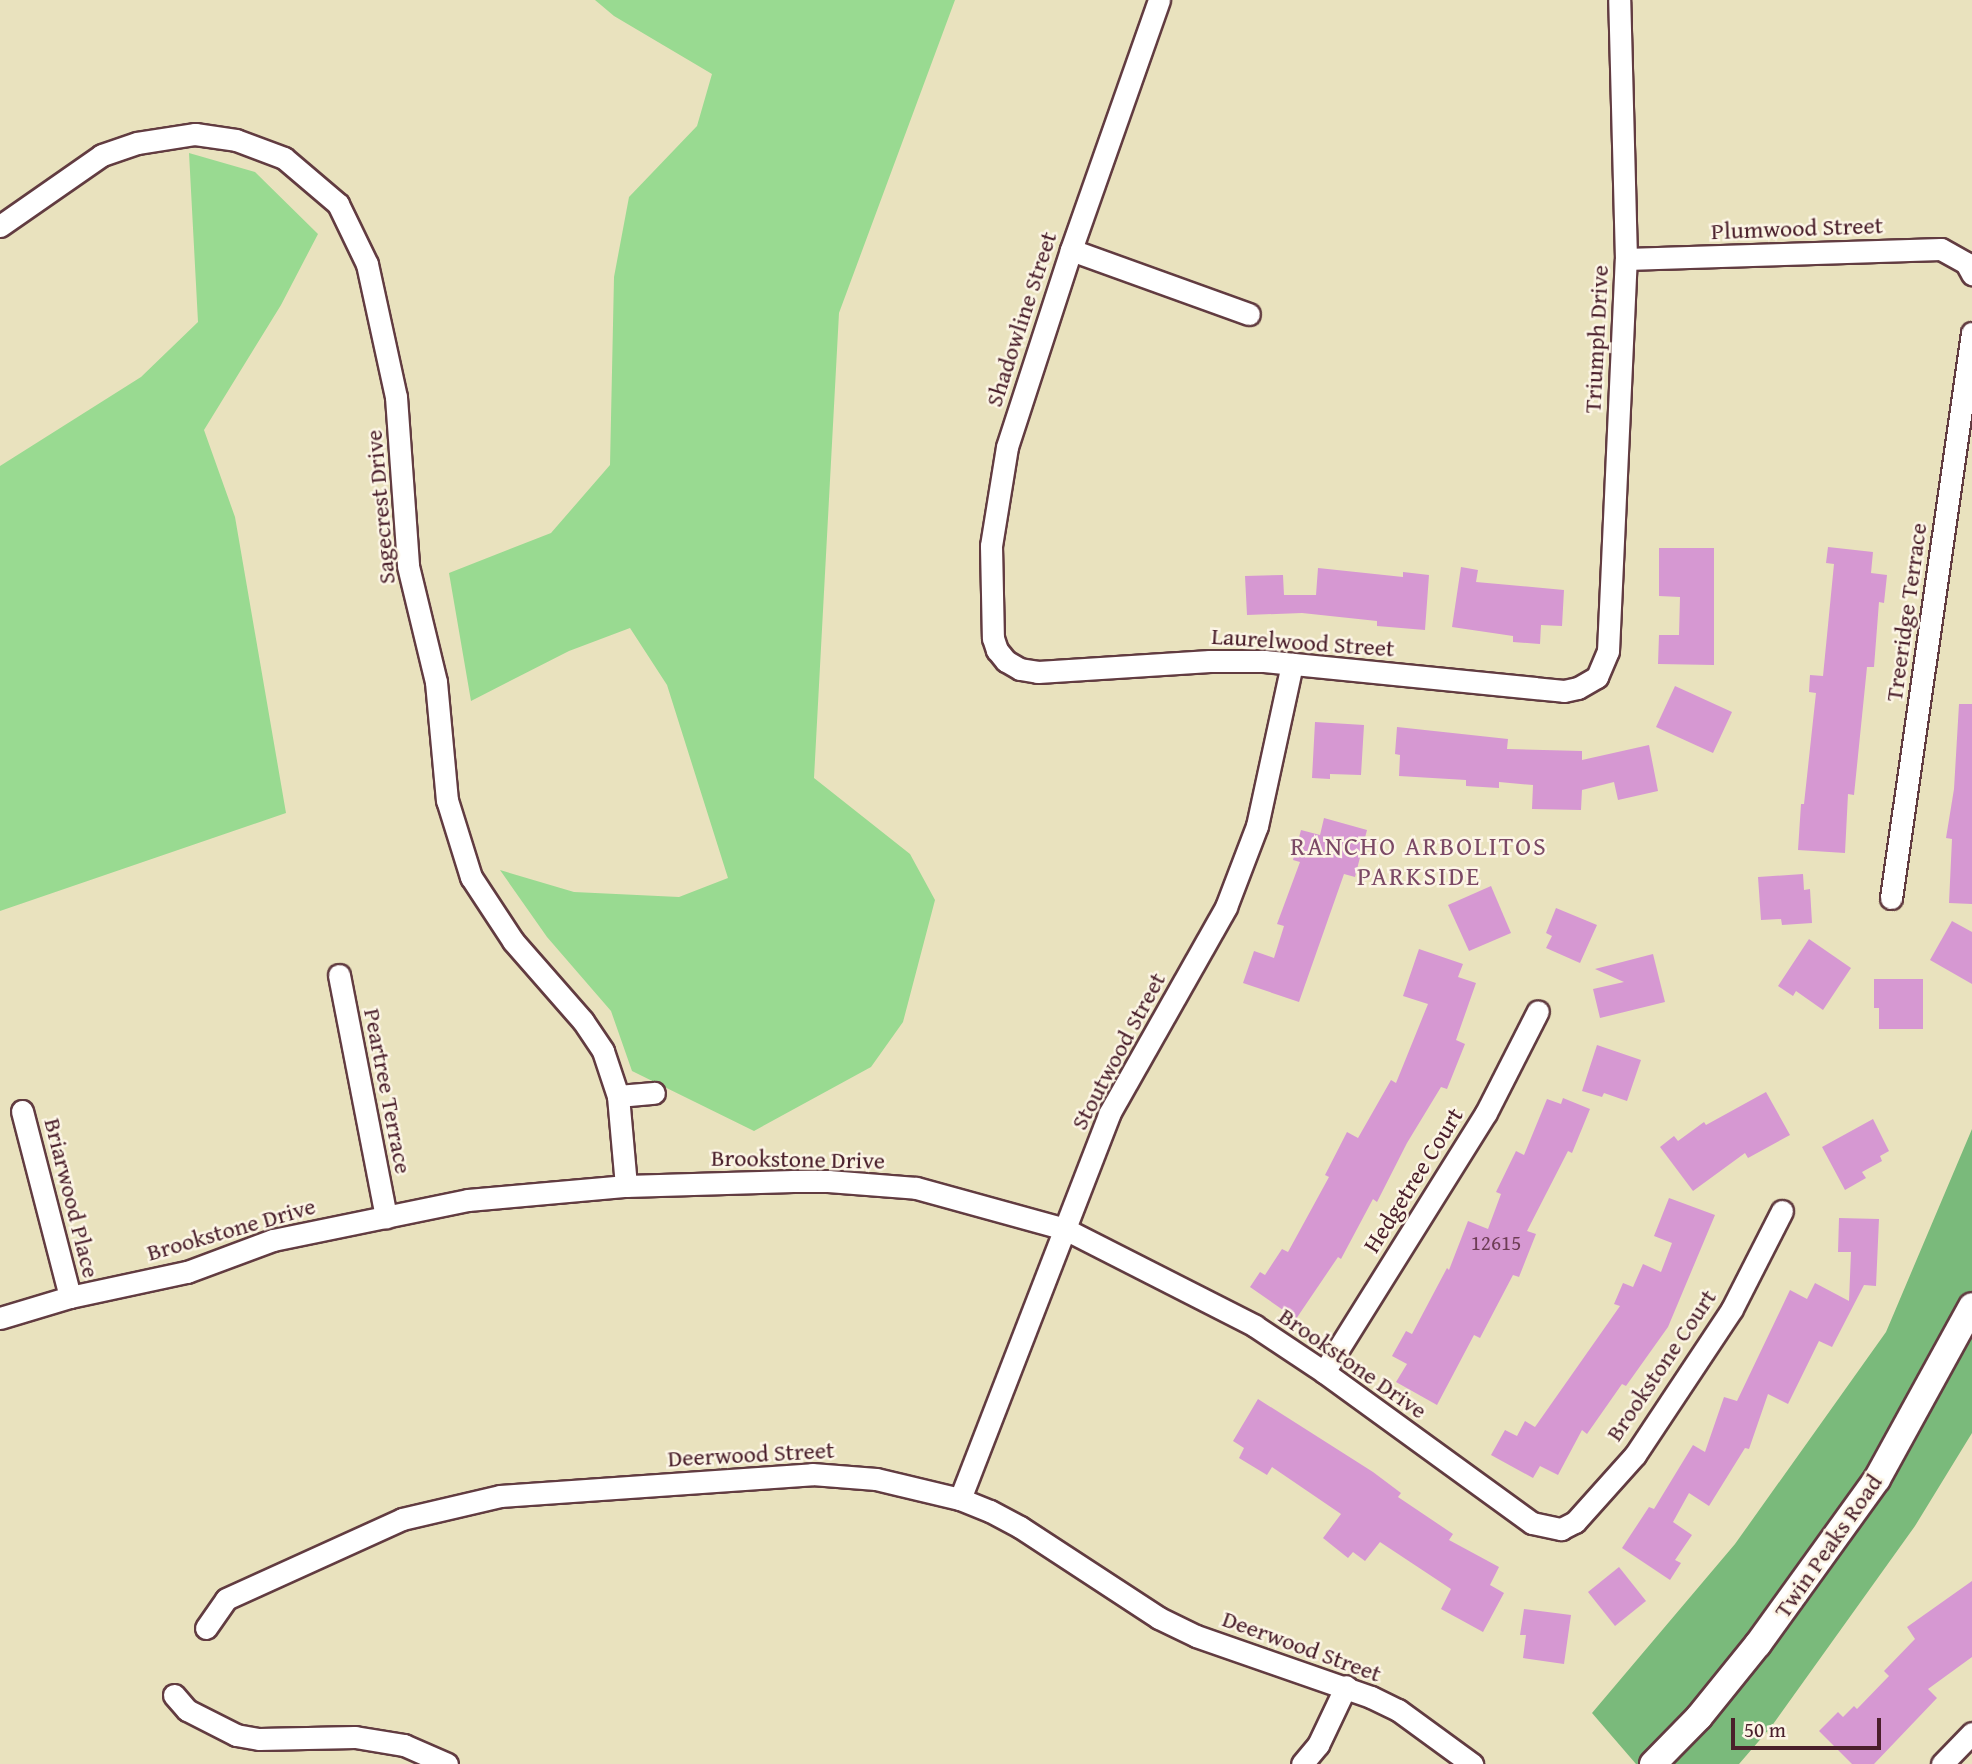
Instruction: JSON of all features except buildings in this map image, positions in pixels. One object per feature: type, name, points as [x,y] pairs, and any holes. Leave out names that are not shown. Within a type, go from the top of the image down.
[{"type":"main road","name":"Twin Peaks Road","points":[[1653,1764],[1699,1717],[1758,1644],[1877,1479],[1972,1306]]},
{"type":"street","name":"Shadowline Street","points":[[1006,661],[993,638],[990,592],[991,545],[1007,447],[1071,250],[1159,0]]},
{"type":"street","name":"Triumph Drive","points":[[1597,677],[1608,651],[1626,259],[1619,0]]},
{"type":"street","name":"Sagecrest Drive","points":[[0,226],[103,155],[137,143],[195,134],[236,139],[284,158],[338,204],[367,264],[396,397],[408,566],[436,682],[447,800],[471,877],[513,941],[583,1021],[603,1051],[618,1096],[625,1186]]},
{"type":"street","name":"Plumwood Street","points":[[1626,259],[1941,249],[1969,268]]},
{"type":"street","points":[[1071,250],[1249,314]]},
{"type":"street","name":"Treeridge Terrace","points":[[1891,898],[1972,333]]},
{"type":"street","name":"Laurelwood Street","points":[[1006,661],[1020,669],[1038,672],[1210,661],[1292,664],[1564,691],[1578,688],[1597,677]]},
{"type":"street","name":"Stoutwood Street","points":[[960,1499],[1109,1114],[1226,907],[1257,826],[1292,664]]},
{"type":"street","name":"Peartree Terrace","points":[[338,975],[386,1217]]},
{"type":"street","name":"Hedgetree Court","points":[[1324,1372],[1486,1113],[1538,1011]]},
{"type":"street","points":[[618,1096],[654,1093]]},
{"type":"street","name":"Briarwood Place","points":[[22,1111],[70,1297]]},
{"type":"street","name":"Brookstone Drive","points":[[0,1318],[70,1297],[187,1272],[273,1240],[468,1200],[625,1186],[828,1181],[915,1188],[1065,1229],[1255,1326],[1324,1372],[1532,1523],[1561,1529]]},
{"type":"street","name":"Brookstone Court","points":[[1561,1529],[1574,1522],[1634,1455],[1732,1309],[1782,1211]]},
{"type":"street","name":"Deerwood Street","points":[[206,1628],[226,1599],[402,1519],[500,1496],[812,1474],[876,1479],[960,1499],[1020,1527],[1159,1618],[1196,1636],[1346,1686],[1398,1710],[1472,1764]]},
{"type":"street","points":[[1302,1764],[1318,1745],[1346,1686]]},
{"type":"street","points":[[174,1696],[187,1710],[236,1735],[259,1739],[355,1737],[404,1745],[447,1764]]},
{"type":"street","points":[[1942,1764],[1972,1733]]},
{"type":"green space","points":[[595,0],[955,0],[839,313],[814,778],[910,854],[935,900],[903,1022],[871,1067],[754,1131],[632,1071],[611,1011],[547,937],[500,870],[574,892],[679,897],[728,878],[667,685],[630,628],[569,651],[471,701],[449,573],[551,533],[610,465],[614,277],[629,197],[697,126],[712,74],[614,16]]},
{"type":"green space","points":[[189,153],[255,172],[318,234],[281,305],[204,430],[235,517],[286,813],[0,911],[0,466],[141,377],[198,322]]},
{"type":"green space","points":[[1972,1129],[1972,1433],[1915,1526],[1771,1727],[1739,1764],[1636,1764],[1592,1713],[1735,1544],[1886,1332]]},
{"type":"district","name":"RANCHO ARBOLITOS PARKSIDE","points":[[1419,861]]}]
